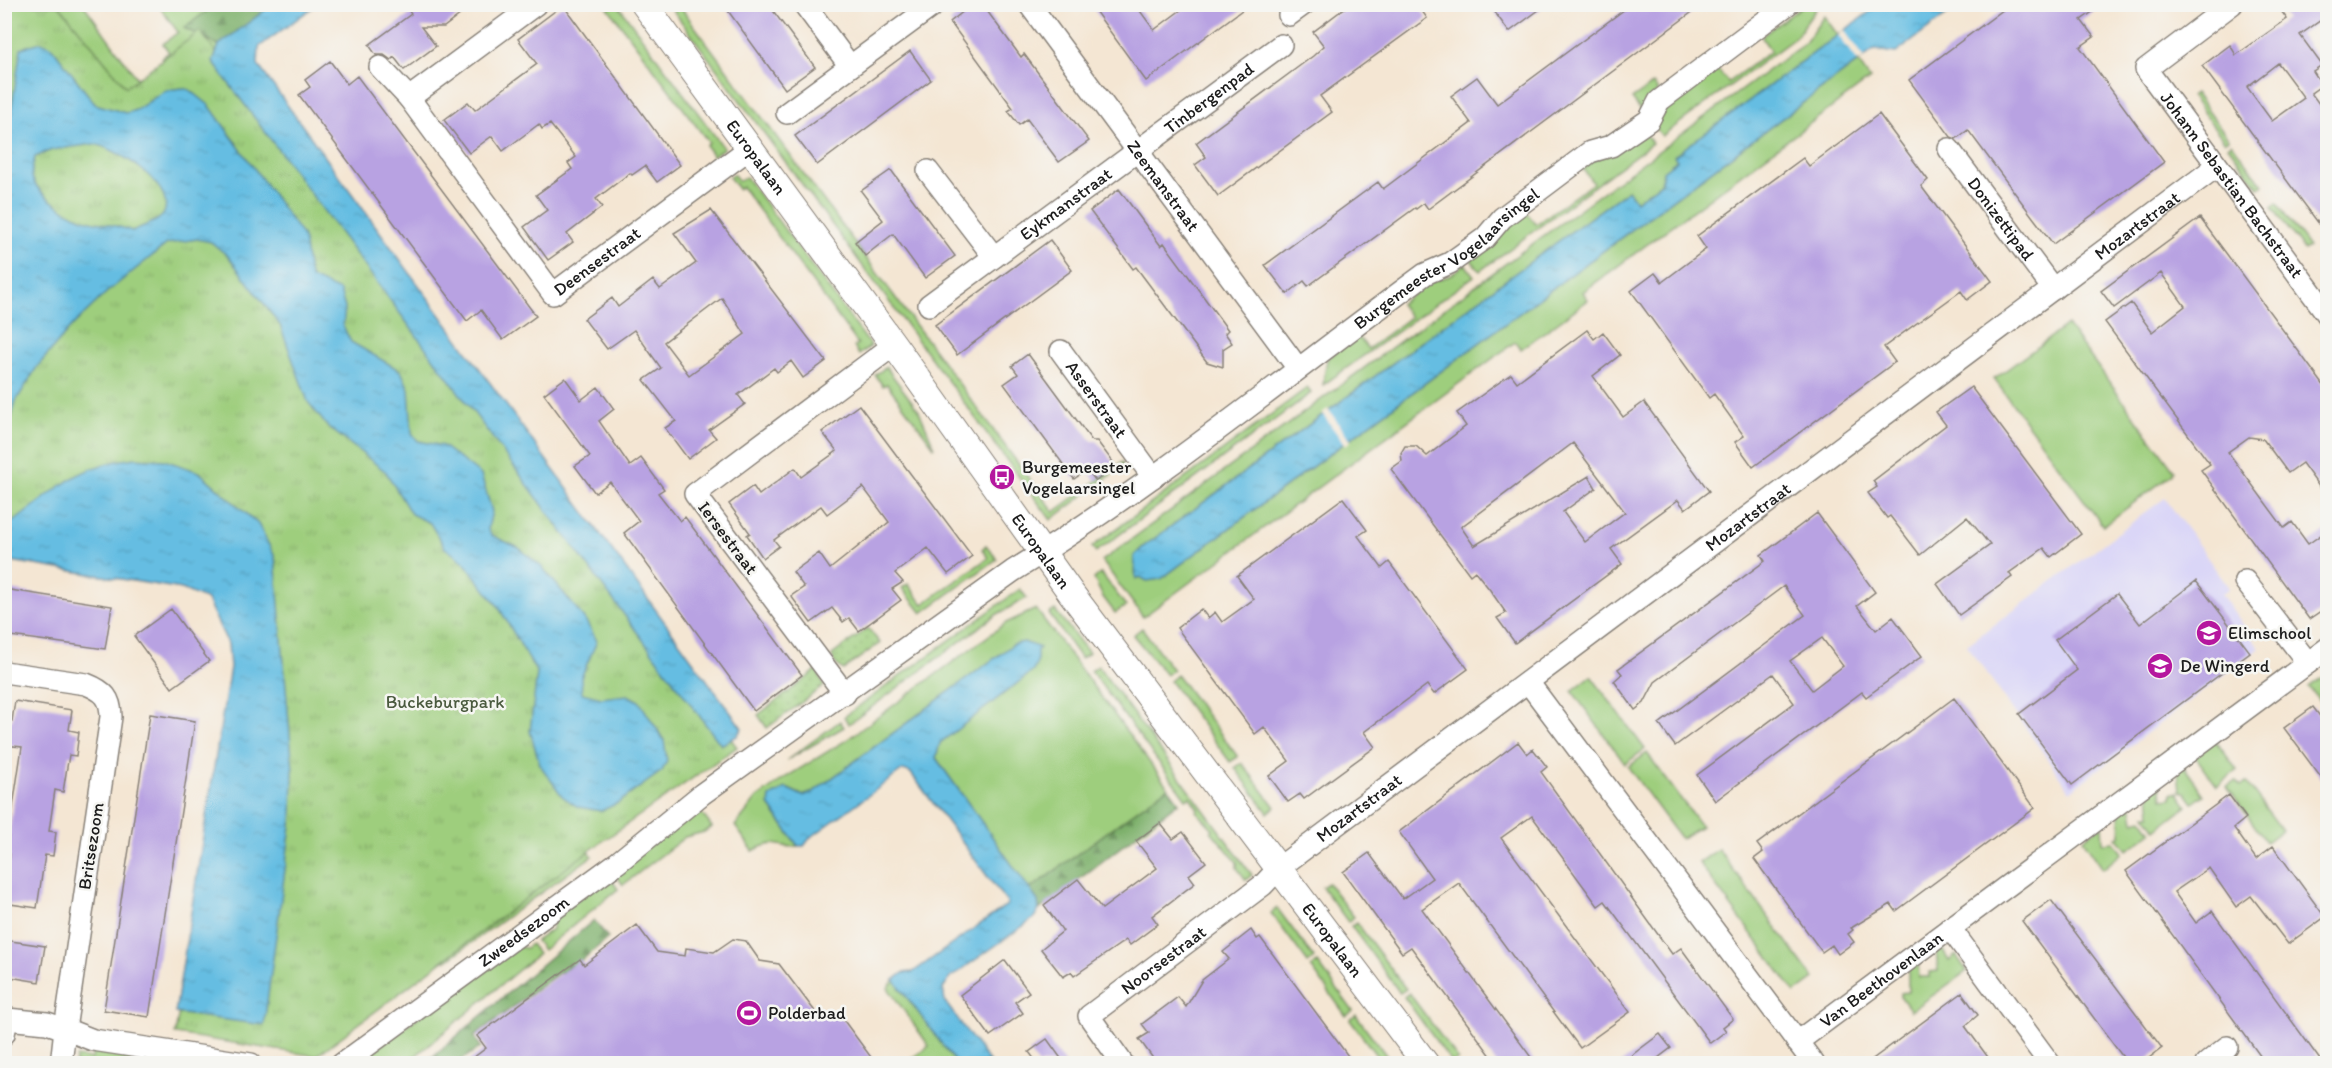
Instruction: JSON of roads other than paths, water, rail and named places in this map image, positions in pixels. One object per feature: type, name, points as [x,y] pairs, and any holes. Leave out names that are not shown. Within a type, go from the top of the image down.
[{"type":"street","points":[[409,98],[536,4]]},
{"type":"street","name":"Europalaan","points":[[644,4],[894,345],[1042,554],[1280,867],[1426,1064]]},
{"type":"street","points":[[804,4],[850,66]]},
{"type":"street","points":[[787,113],[935,4]]},
{"type":"street","name":"Zeemanstraat","points":[[1029,4],[1297,368]]},
{"type":"street","name":"Burgemeester Vogelaarsingel","points":[[1042,554],[1154,477],[1425,274],[1450,264],[1485,238],[1502,218],[1590,152],[1611,146],[1649,120],[1659,101],[1788,4]]},
{"type":"street","name":"Johann Sebastian Bachstraat","points":[[2232,4],[2146,69],[2328,315]]},
{"type":"street","name":"Tinbergenpad","points":[[1137,151],[1281,45]]},
{"type":"street","name":"Deensestraat","points":[[380,67],[409,98],[553,294],[750,148]]},
{"type":"street","name":"Donizettipad","points":[[1949,149],[2054,289]]},
{"type":"street","name":"Eykmanstraat","points":[[929,305],[1137,151]]},
{"type":"street","name":"Mozartstraat","points":[[1280,867],[2217,166]]},
{"type":"street","points":[[928,171],[994,257]]},
{"type":"street","name":"Iersestraat","points":[[845,694],[695,494],[894,345]]},
{"type":"street","name":"Asserstraat","points":[[1061,351],[1154,477]]},
{"type":"street","points":[[845,694],[1013,571],[1042,554]]},
{"type":"street","points":[[2245,581],[2308,663]]},
{"type":"street","name":"Van Beethovenlaan","points":[[1797,1042],[2328,648]]},
{"type":"street","name":"Britsezoom","points":[[4,672],[86,684],[98,688],[111,703],[111,717],[65,1029]]},
{"type":"street","points":[[1528,682],[1814,1064]]},
{"type":"street","name":"Zweedsezoom","points":[[342,1064],[617,862],[702,794],[845,694]]},
{"type":"street","name":"Noorsestraat","points":[[1123,1064],[1089,1016],[1272,878],[1280,867]]},
{"type":"street","points":[[1950,928],[2050,1064]]},
{"type":"street","points":[[4,1034],[7,1019],[47,1023],[93,1040],[251,1064]]},
{"type":"street","points":[[61,1064],[65,1029]]},
{"type":"street","points":[[2206,1064],[2227,1047]]},
{"type":"water","points":[[272,5],[316,5],[259,47],[258,65],[742,728],[737,736],[721,745],[213,62],[219,45]]},
{"type":"water","points":[[1879,5],[1960,5],[1896,53],[1874,50],[1161,579],[1147,581],[1140,577],[1136,579],[1134,556],[1143,547],[1628,190],[1636,201],[1661,183],[1663,171],[1677,160],[1674,156]]},
{"type":"water","points":[[41,42],[51,46],[95,104],[126,113],[136,110],[166,90],[182,88],[190,90],[209,105],[302,235],[311,278],[340,291],[345,308],[343,326],[351,342],[401,371],[409,389],[412,433],[418,441],[443,446],[481,475],[492,511],[488,529],[491,535],[519,548],[543,568],[584,618],[597,641],[581,678],[582,693],[601,698],[628,695],[639,701],[664,740],[667,761],[662,771],[618,803],[601,811],[578,807],[562,796],[540,765],[530,731],[537,673],[498,606],[463,561],[445,548],[430,523],[411,514],[386,472],[327,426],[308,402],[280,325],[228,256],[211,242],[197,239],[167,244],[106,293],[71,327],[37,367],[16,401],[5,441],[5,150],[21,48]],"holes":[[[94,144],[129,160],[153,180],[165,202],[164,213],[159,219],[132,231],[83,219],[56,204],[35,183],[32,176],[35,157],[52,150]]]},
{"type":"water","points":[[135,458],[164,460],[199,472],[258,524],[275,557],[293,770],[292,818],[264,1025],[175,1013],[230,667],[228,644],[207,600],[182,589],[11,561],[5,556],[5,518],[8,521],[15,521],[57,488],[84,472],[115,461]]},
{"type":"water","points":[[1024,642],[1040,648],[1037,650],[1037,663],[1033,671],[940,743],[936,758],[1038,901],[1039,910],[1033,919],[950,978],[943,988],[945,1002],[990,1063],[956,1063],[894,980],[903,973],[913,972],[1008,904],[910,772],[903,770],[810,838],[804,846],[798,846],[769,805],[770,797],[786,788],[803,796],[813,792],[1014,644]]},
{"type":"place","name":"Burgemeester Vogelaarsingel","points":[[1002,477]]},
{"type":"place","name":"Elimschool","points":[[2209,633]]},
{"type":"place","name":"De Wingerd","points":[[2160,666]]},
{"type":"place","name":"Polderbad","points":[[749,1013]]},
{"type":"park label","name":"Buckeburgpark","points":[[445,702]]}]
